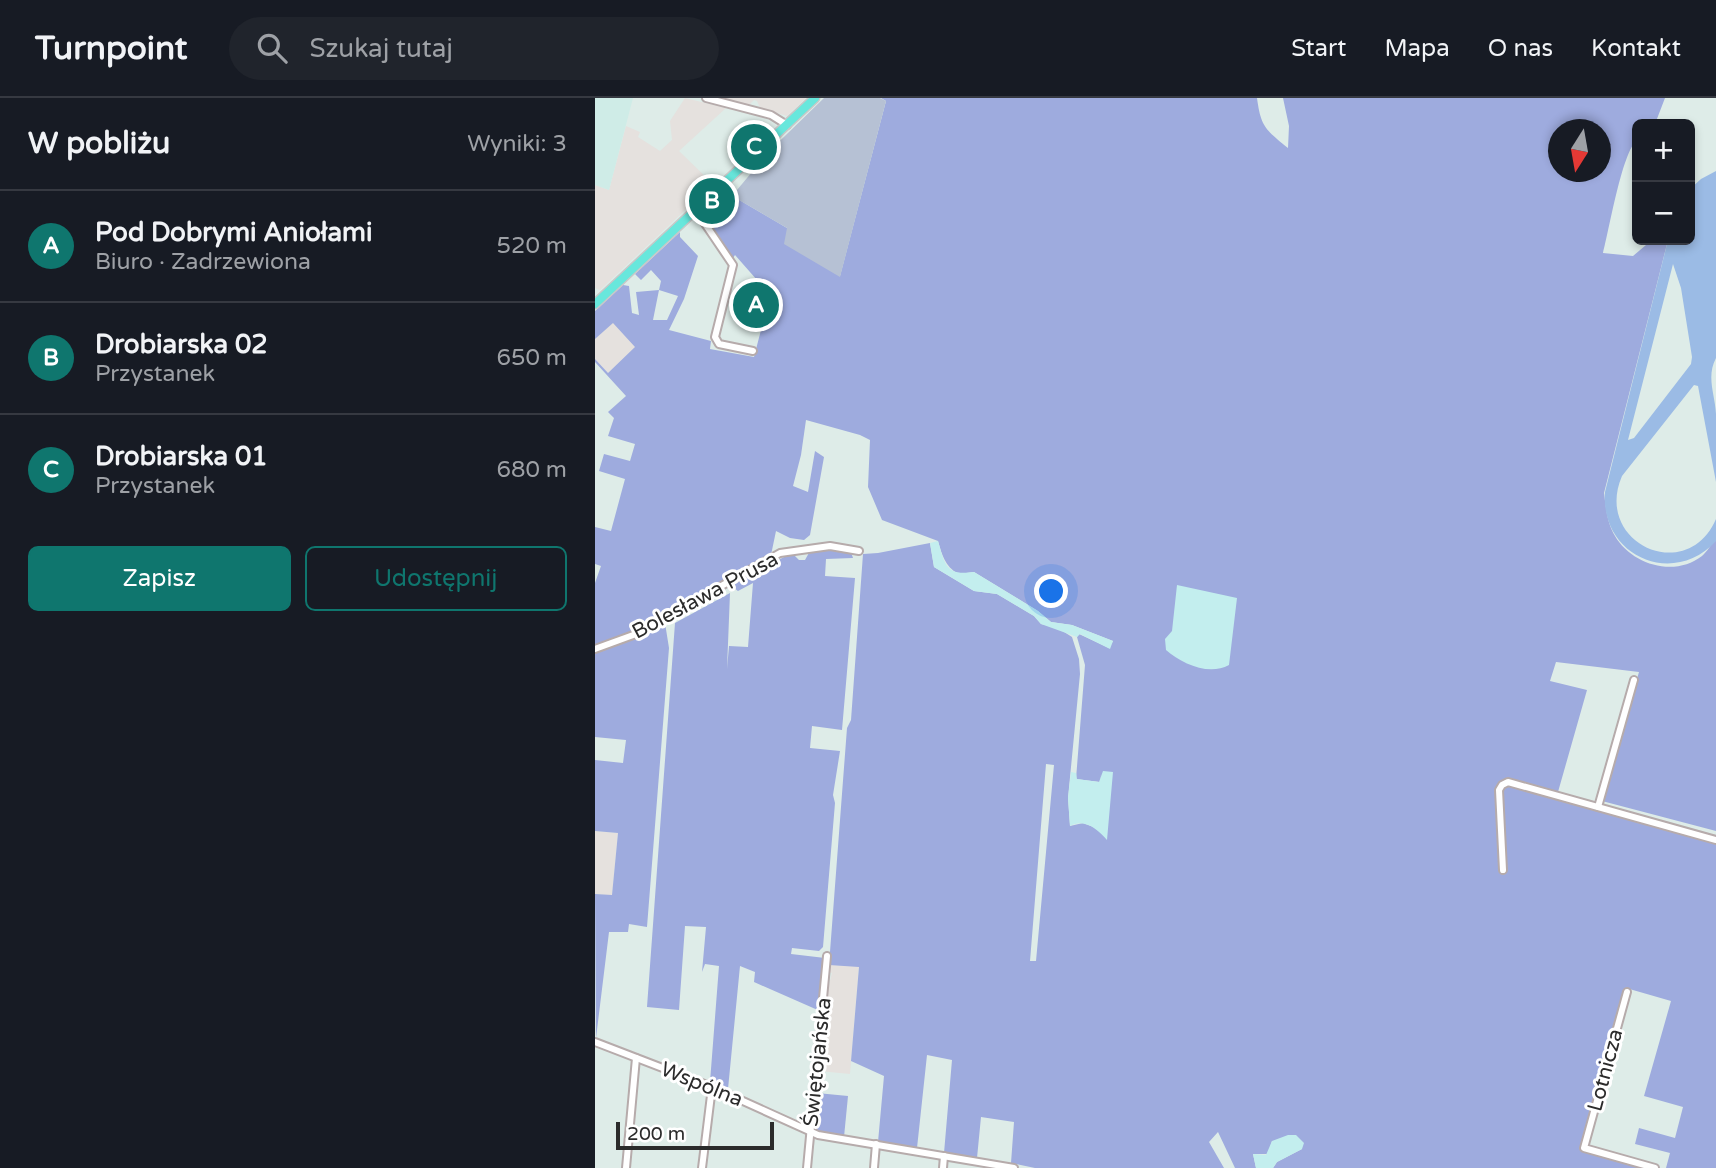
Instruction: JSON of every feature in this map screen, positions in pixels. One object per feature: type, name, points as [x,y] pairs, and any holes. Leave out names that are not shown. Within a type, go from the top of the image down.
[{"type":"main road","points":[[595,303],[815,98]]},
{"type":"street","points":[[706,98],[772,115],[787,125]]},
{"type":"street","points":[[695,209],[733,265],[715,337],[719,344],[753,351]]},
{"type":"street","name":"Bolesława Prusa","points":[[595,649],[636,634],[781,553],[830,546],[859,551]]},
{"type":"street","points":[[1598,807],[1634,680]]},
{"type":"street","points":[[1503,870],[1499,790],[1509,782],[1716,839]]},
{"type":"street","name":"Świętojańska","points":[[807,1168],[827,956]]},
{"type":"street","name":"Lotnicza","points":[[1627,992],[1584,1148],[1655,1168]]},
{"type":"street","name":"Wspólna","points":[[595,1042],[712,1087],[810,1133],[1014,1168]]},
{"type":"street","points":[[627,1168],[636,1058]]},
{"type":"street","points":[[702,1168],[712,1087]]},
{"type":"street","points":[[874,1168],[876,1144]]},
{"type":"street","points":[[943,1168],[944,1156]]},
{"type":"shaded area","points":[[595,98],[633,98],[609,190],[595,185]]},
{"type":"shaded area","points":[[685,98],[726,108],[679,151],[713,184],[600,290],[595,288],[595,185],[609,190],[626,126],[640,132],[638,137],[660,151],[672,140],[670,121]]},
{"type":"shaded area","points":[[719,98],[806,98],[787,116],[760,108],[754,100],[749,105]]},
{"type":"shaded area","points":[[824,98],[880,98],[886,101],[840,277],[784,244],[787,228],[732,196],[752,172],[752,168]]},
{"type":"shaded area","points":[[881,98],[1257,98],[1265,127],[1288,148],[1289,126],[1283,98],[1665,98],[1657,119],[1632,119],[1632,146],[1621,175],[1603,253],[1633,256],[1646,245],[1667,245],[1604,493],[1615,536],[1631,554],[1654,565],[1666,567],[1691,563],[1704,554],[1716,539],[1716,831],[1602,801],[1639,672],[1556,662],[1550,681],[1587,690],[1556,799],[1716,842],[1716,1168],[1666,1168],[1670,1153],[1635,1144],[1639,1128],[1675,1138],[1683,1107],[1644,1096],[1671,1001],[1626,988],[1582,1148],[1649,1168],[1273,1168],[1277,1162],[1302,1149],[1272,1141],[1268,1154],[1253,1154],[1256,1168],[1235,1168],[1218,1132],[1209,1142],[1224,1168],[1035,1168],[1011,1163],[1014,1122],[981,1117],[977,1158],[944,1153],[952,1060],[927,1055],[917,1148],[878,1142],[884,1076],[851,1061],[859,967],[829,965],[863,554],[930,543],[934,567],[974,591],[997,594],[1034,616],[1041,624],[1058,628],[1072,637],[1079,659],[1080,674],[1068,798],[1070,826],[1083,823],[1096,828],[1101,774],[1100,782],[1076,779],[1085,665],[1077,637],[1079,634],[1109,648],[1113,641],[1072,625],[1051,622],[1038,611],[974,572],[958,574],[947,564],[938,541],[882,520],[868,487],[870,440],[806,420],[793,486],[808,492],[815,451],[824,457],[810,535],[804,540],[790,538],[776,531],[771,555],[637,630],[595,646],[595,583],[601,566],[595,564],[595,527],[611,531],[625,479],[599,471],[604,454],[630,461],[635,444],[608,436],[614,418],[608,412],[626,396],[595,359],[608,373],[635,347],[613,323],[595,339],[595,311],[623,285],[629,286],[632,313],[639,315],[636,292],[659,290],[661,281],[651,270],[641,280],[635,274],[680,232],[680,237],[698,256],[684,299],[669,330],[711,341],[710,349],[754,357],[773,284],[757,280],[735,255],[733,258],[731,256],[701,212],[724,191],[787,228],[840,276],[886,101]],"holes":[[[659,290],[678,296],[667,320],[653,320]],[[1046,764],[1054,765],[1036,961],[1030,961]]]},
{"type":"shaded area","points":[[1716,171],[1716,358],[1711,379],[1716,414],[1716,482],[1698,386],[1694,385],[1622,476],[1617,500],[1620,520],[1631,537],[1647,548],[1666,553],[1685,550],[1702,539],[1716,519],[1716,541],[1699,555],[1680,562],[1661,563],[1643,558],[1627,548],[1614,533],[1607,514],[1605,492],[1667,245],[1695,245],[1695,184]],"holes":[[[1673,264],[1681,288],[1691,364],[1634,438],[1628,440]]]},
{"type":"shaded area","points":[[613,322],[636,347],[608,373],[595,359],[595,339]]},
{"type":"shaded area","points":[[827,549],[851,552],[853,558],[826,559],[825,576],[855,578],[842,730],[812,726],[810,748],[840,751],[833,795],[835,803],[823,947],[819,951],[792,948],[791,954],[825,958],[820,1011],[754,982],[755,972],[740,966],[728,1089],[710,1082],[719,966],[705,964],[702,972],[706,927],[685,926],[679,1010],[647,1007],[675,623],[730,593],[727,669],[729,646],[748,647],[753,583],[738,591],[734,588],[735,582],[792,553],[799,560],[805,560],[810,551]]},
{"type":"shaded area","points":[[665,623],[669,648],[647,927],[629,924],[628,932],[609,932],[596,1038],[595,894],[612,895],[618,833],[595,831],[595,760],[623,763],[626,740],[595,737],[595,651]]},
{"type":"shaded area","points":[[595,831],[618,833],[612,896],[595,894]]},
{"type":"shaded area","points":[[830,965],[859,966],[850,1074],[819,1071],[824,1004],[832,973],[829,972]]},
{"type":"shaded area","points":[[817,1093],[848,1096],[844,1137],[819,1133],[814,1126]]},
{"type":"sand","points":[[938,541],[945,562],[952,570],[974,572],[1038,611],[1051,622],[1072,625],[1113,641],[1110,649],[1080,634],[1077,637],[1041,624],[1034,616],[997,594],[974,591],[934,567],[930,543]]},
{"type":"sand","points":[[1177,585],[1237,598],[1229,665],[1204,669],[1180,660],[1166,650],[1165,639],[1172,631]]},
{"type":"sand","points":[[1103,771],[1113,772],[1107,840],[1086,824],[1070,826],[1068,798],[1071,772],[1076,773],[1077,779],[1099,782]]},
{"type":"sand","points":[[1296,1135],[1304,1143],[1302,1149],[1277,1162],[1273,1168],[1256,1168],[1253,1154],[1266,1155],[1272,1141]]},
{"type":"place","name":"Drobiarska 01","points":[[754,147]]},
{"type":"place","name":"Drobiarska 02","points":[[712,201]]},
{"type":"place","name":"Pod Dobrymi Aniołami","points":[[756,305]]}]
